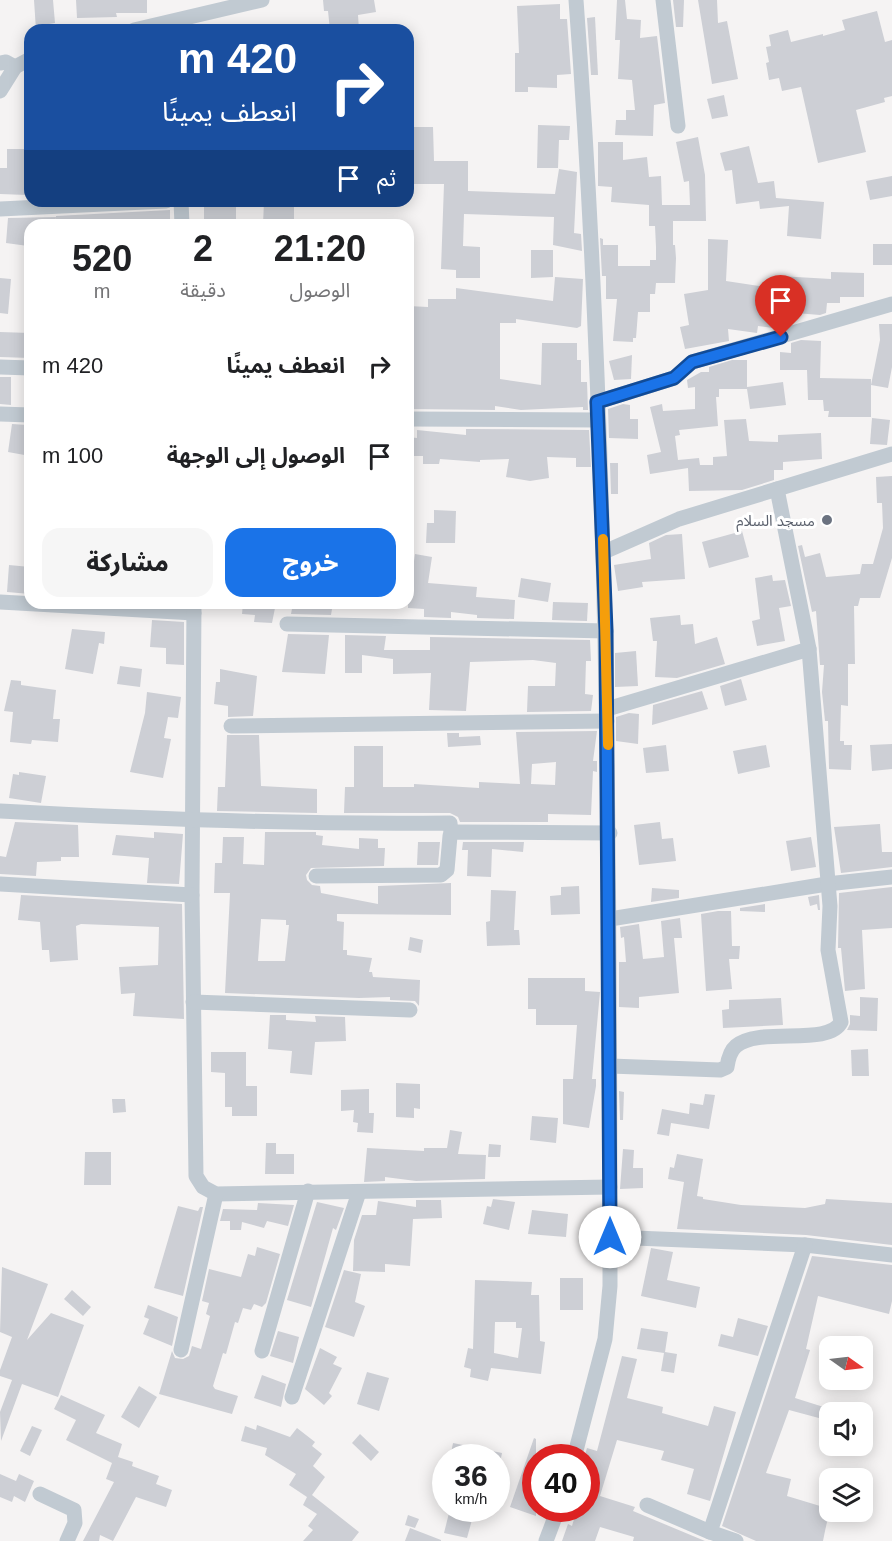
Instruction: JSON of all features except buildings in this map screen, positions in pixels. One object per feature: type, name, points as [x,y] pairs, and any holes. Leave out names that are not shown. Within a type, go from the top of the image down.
[{"type":"street","points":[[175,24],[262,0]]},
{"type":"street","points":[[576,0],[585,131],[604,552],[610,833],[610,1286],[605,1340],[578,1444]]},
{"type":"street","points":[[663,0],[678,126]]},
{"type":"street","points":[[0,91],[8,65],[24,61]]},
{"type":"street","points":[[0,208],[24,207]]},
{"type":"street","points":[[597,402],[674,378],[692,362],[892,304]]},
{"type":"street","points":[[0,367],[24,368]]},
{"type":"street","points":[[0,414],[24,415]]},
{"type":"street","points":[[414,419],[598,420]]},
{"type":"street","points":[[604,552],[679,519],[892,454]]},
{"type":"street","points":[[610,1066],[720,1070],[727,1067],[730,1055],[736,1046],[747,1041],[800,1034],[828,1034],[838,1028],[841,1022],[828,950],[830,906],[809,650],[777,489]]},
{"type":"street","points":[[0,602],[24,603]]},
{"type":"street","points":[[194,609],[193,1002],[196,1176],[202,1187],[216,1194],[610,1187]]},
{"type":"street","points":[[287,624],[606,630]]},
{"type":"street","points":[[231,726],[607,715],[809,650]]},
{"type":"street","points":[[0,811],[194,822],[323,825],[450,823],[447,870],[441,875],[316,876]]},
{"type":"street","points":[[451,833],[610,833]]},
{"type":"street","points":[[610,919],[827,884],[892,877]]},
{"type":"street","points":[[0,884],[192,895]]},
{"type":"street","points":[[193,1002],[410,1010]]},
{"type":"street","points":[[262,1352],[308,1191]]},
{"type":"street","points":[[292,1397],[359,1192]]},
{"type":"street","points":[[181,1350],[216,1194]]},
{"type":"street","points":[[610,1237],[805,1245],[892,1256]]},
{"type":"street","points":[[710,1532],[805,1245]]},
{"type":"street","points":[[40,1494],[74,1510],[75,1523],[67,1541]]},
{"type":"street","points":[[646,1505],[736,1541]]},
{"type":"street","points":[[546,1541],[553,1522]]},
{"type":"slow traffic","points":[[603,539],[608,745]]},
{"type":"place","name":"مسجد السلام","points":[[827,520]]},
{"type":"route","points":[[610,1237],[610,833],[606,630],[597,402],[674,378],[692,362],[781,337]]}]
